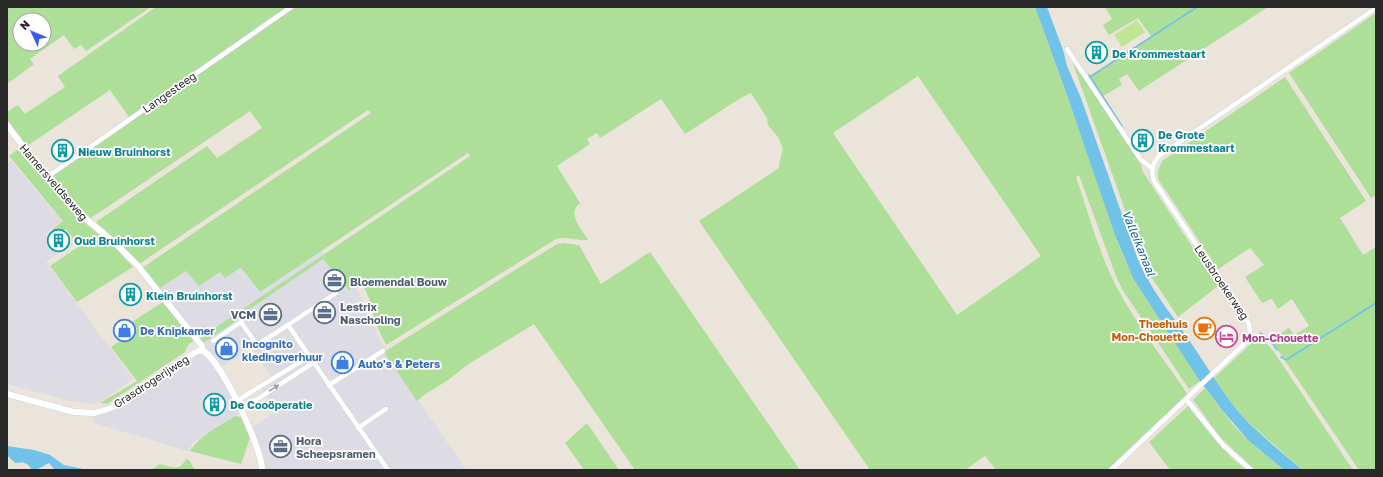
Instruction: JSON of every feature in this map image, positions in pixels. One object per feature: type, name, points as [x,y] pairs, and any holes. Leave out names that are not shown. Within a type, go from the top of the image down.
[{"type":"street","name":"Langesteeg","points":[[47,177],[291,7]]},
{"type":"street","points":[[1067,51],[1082,70],[1141,160],[1152,168],[1159,156],[1376,8]]},
{"type":"street","name":"Hamersveldseweg","points":[[7,125],[47,177],[79,213],[115,243],[138,266],[202,346],[201,350],[206,352],[213,361],[242,410],[256,443],[262,470]]},
{"type":"street","name":"Leusbroekerweg","points":[[1111,470],[1245,343],[1250,334],[1249,324],[1154,181],[1152,168]]},
{"type":"street","points":[[213,341],[241,322],[257,345],[336,293]]},
{"type":"street","points":[[288,325],[308,357],[388,470]]},
{"type":"street","name":"Grasdrogerijweg","points":[[7,394],[74,412],[94,413],[121,402],[194,353],[201,350]]},
{"type":"street","points":[[329,385],[383,351]]},
{"type":"street","points":[[237,401],[308,357]]},
{"type":"street","points":[[242,410],[313,363]]},
{"type":"street","points":[[1186,399],[1224,446],[1251,470]]},
{"type":"street","points":[[358,428],[386,409]]},
{"type":"shaded area","points":[[11,161],[62,221],[45,234],[58,253],[46,262],[133,379],[102,401],[90,404],[71,401],[7,384],[7,164]]},
{"type":"shaded area","points":[[321,251],[356,287],[385,351],[466,470],[263,470],[264,464],[252,428],[276,411],[259,385],[272,377],[252,347],[220,368],[241,412],[193,443],[188,451],[94,423],[93,416],[109,411],[207,349],[160,288],[187,271],[220,272],[225,278],[240,268],[259,291]]},
{"type":"green space","points":[[7,7],[151,7],[86,51],[81,45],[74,49],[64,35],[52,43],[52,12],[12,12],[12,52],[40,52],[30,59],[34,64],[7,84]]},
{"type":"green space","points":[[156,7],[288,7],[129,117],[110,90],[27,146],[7,119],[7,112],[18,105],[25,114],[65,87],[58,76]]},
{"type":"green space","points":[[296,7],[1035,7],[1097,179],[1115,234],[1126,261],[1139,287],[1200,381],[1189,389],[1122,289],[1079,175],[1076,177],[1100,248],[1117,288],[1150,341],[1187,395],[1107,470],[996,470],[985,456],[965,470],[870,470],[699,221],[779,168],[783,148],[778,137],[768,125],[767,118],[751,93],[685,134],[661,99],[600,138],[597,133],[587,139],[590,144],[557,166],[580,203],[574,211],[576,221],[588,240],[564,238],[556,239],[386,345],[373,318],[371,305],[362,283],[356,287],[353,286],[349,290],[323,259],[203,343],[200,338],[470,156],[468,153],[260,292],[240,268],[225,278],[220,272],[199,286],[186,271],[160,288],[142,268],[371,113],[368,110],[139,264],[131,254],[96,222],[207,146],[217,158],[262,128],[250,111],[91,218],[75,204],[53,178],[54,175]],"holes":[[[918,76],[1041,256],[957,315],[833,133]]]},
{"type":"green space","points":[[1105,7],[1268,7],[1139,91],[1127,74],[1119,79],[1122,85],[1103,96],[1090,76],[1151,36],[1138,18],[1109,35],[1103,25],[1112,19]]},
{"type":"green space","points":[[1376,13],[1376,195],[1371,198],[1289,73]]},
{"type":"green space","points":[[1137,20],[1145,32],[1122,47],[1114,35]]},
{"type":"green space","points":[[1071,58],[1140,161],[1143,172],[1218,286],[1178,317],[1152,278],[1142,258]]},
{"type":"green space","points":[[1285,77],[1366,201],[1340,218],[1363,255],[1376,247],[1376,470],[1359,470],[1271,340],[1289,328],[1294,335],[1309,326],[1292,299],[1278,309],[1272,299],[1262,303],[1245,277],[1264,265],[1250,248],[1218,269],[1158,179],[1158,171],[1162,161]]},
{"type":"green space","points":[[22,149],[75,215],[114,247],[133,267],[77,302],[50,266],[79,246],[66,229],[58,235],[53,229],[63,221],[9,156],[17,150]]},
{"type":"green space","points":[[564,243],[579,245],[601,284],[650,252],[800,470],[635,470],[534,324],[467,365],[417,401],[384,352],[557,244]]},
{"type":"green space","points":[[163,302],[194,340],[188,345],[185,352],[107,404],[100,403],[137,381],[111,347],[137,329],[132,322]]},
{"type":"green space","points":[[1256,339],[1265,342],[1274,352],[1353,470],[1302,470],[1245,419],[1232,404],[1214,378]]},
{"type":"green space","points":[[1205,388],[1234,426],[1248,440],[1284,470],[1255,470],[1220,437],[1193,400]]},
{"type":"green space","points":[[1188,406],[1214,439],[1246,470],[1170,470],[1149,442]]},
{"type":"green space","points":[[235,416],[241,417],[250,438],[241,464],[190,451],[199,440]]},
{"type":"green space","points":[[587,423],[619,470],[584,470],[565,443]]},
{"type":"green space","points":[[186,459],[189,460],[195,470],[151,470],[160,464],[175,468],[181,466]]},
{"type":"water","points":[[1035,7],[1047,7],[1137,257],[1147,278],[1221,388],[1243,417],[1302,470],[1284,470],[1248,440],[1222,410],[1197,377],[1133,278],[1115,235]]},
{"type":"water","points":[[7,446],[34,450],[50,455],[64,465],[88,470],[55,470],[49,463],[36,470],[32,470],[25,463],[15,463],[7,455]]},
{"type":"waterway","points":[[1090,77],[1197,7]]},
{"type":"waterway","points":[[1089,75],[1122,126]]},
{"type":"waterway","points":[[1281,357],[1286,360],[1376,303]]},
{"type":"waterway","points":[[1260,333],[1269,338],[1277,350]]},
{"type":"place","name":"De Krommestaart","points":[[1097,53]]},
{"type":"place","name":"De Grote Krommestaart","points":[[1142,140]]},
{"type":"place","name":"Nieuw Bruinhorst","points":[[62,151]]},
{"type":"place","name":"Oud Bruinhorst","points":[[59,240]]},
{"type":"place","name":"Bloemendal Bouw","points":[[335,281]]},
{"type":"place","name":"Klein Bruinhorst","points":[[130,295]]},
{"type":"place","name":"Lestrix Nascholing","points":[[325,312]]},
{"type":"place","name":"VCM","points":[[271,314]]},
{"type":"place","name":"Theehuis Mon-Chouette","points":[[1204,329]]},
{"type":"place","name":"De Knipkamer","points":[[125,330]]},
{"type":"place","name":"Mon-Chouette","points":[[1227,337]]},
{"type":"place","name":"Incognito kledingverhuur","points":[[226,349]]},
{"type":"place","name":"Auto's & Peters","points":[[342,363]]},
{"type":"place","name":"De Cooöperatie","points":[[214,404]]},
{"type":"place","name":"Hora Scheepsramen","points":[[281,446]]},
{"type":"water label","name":"Valleikanaal","points":[[1139,243]]}]
